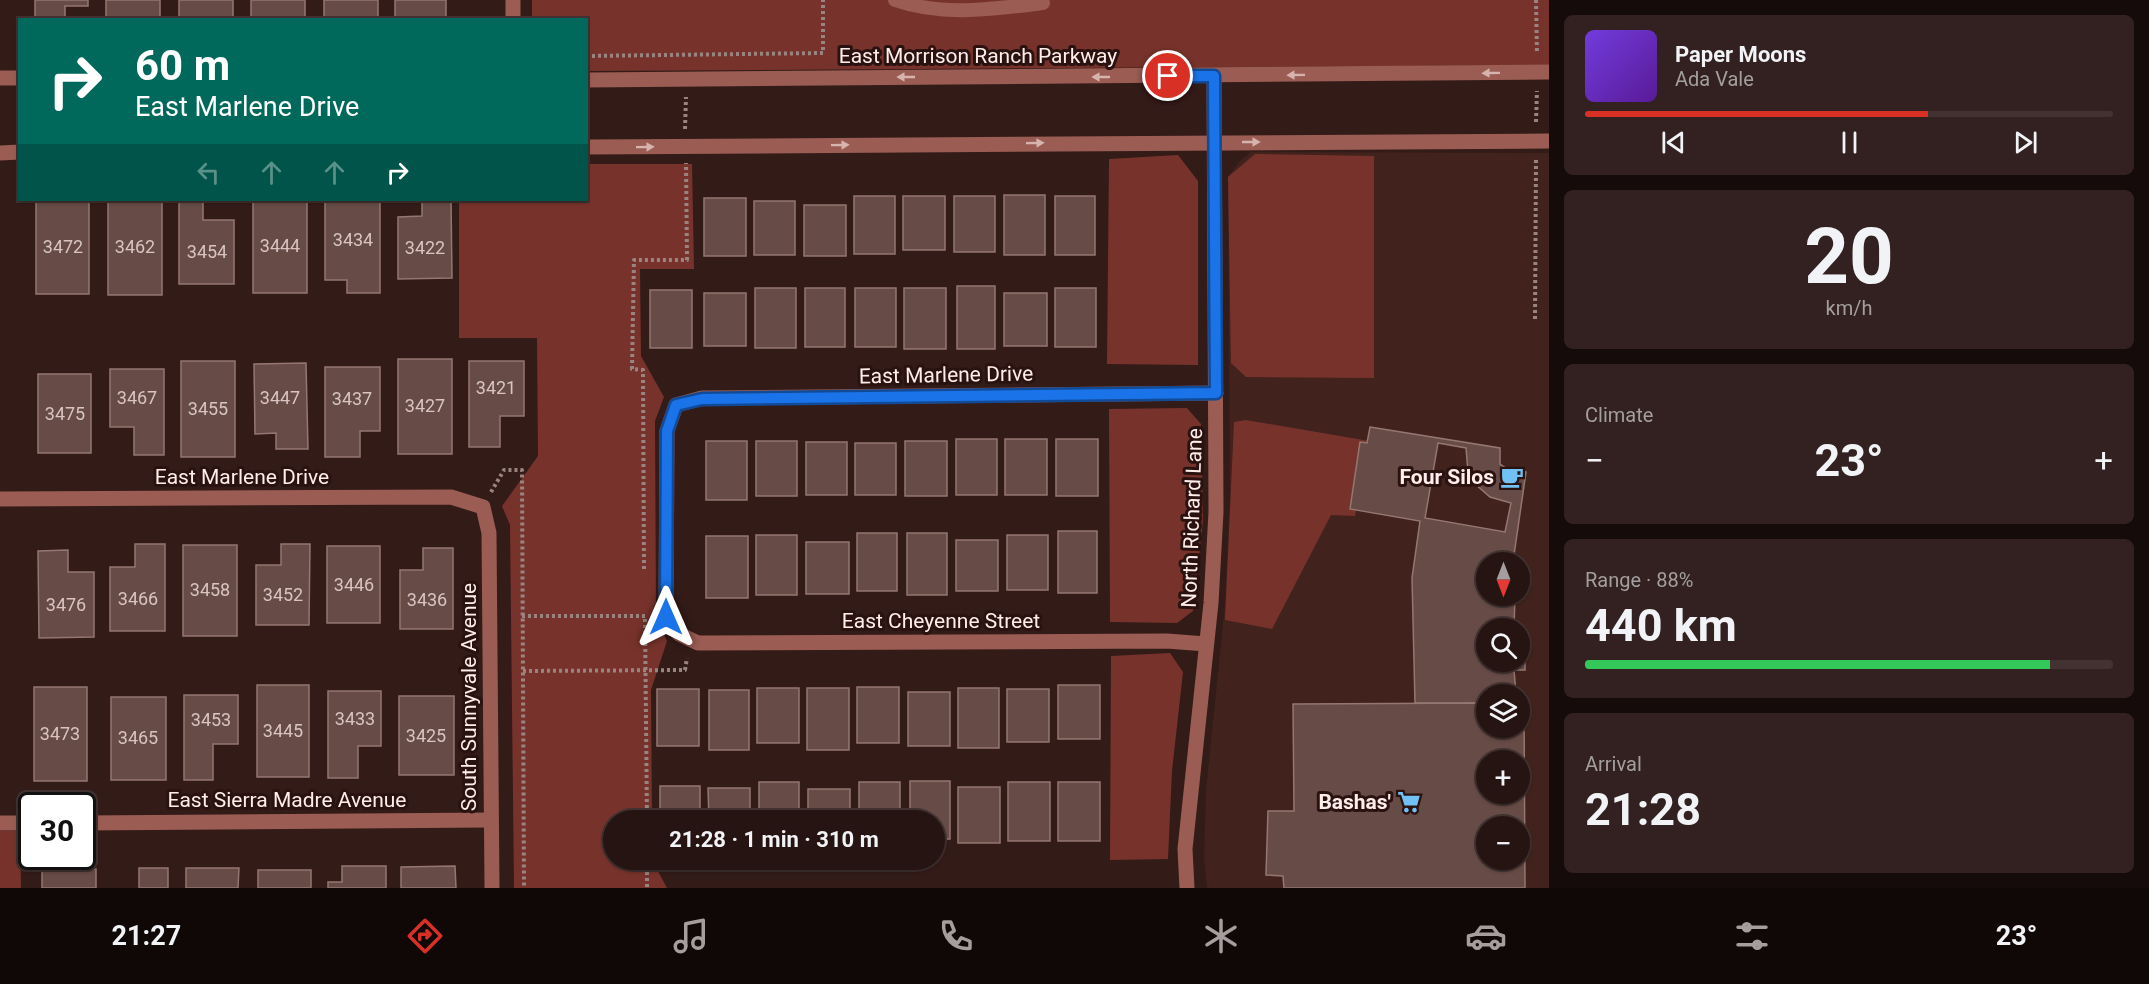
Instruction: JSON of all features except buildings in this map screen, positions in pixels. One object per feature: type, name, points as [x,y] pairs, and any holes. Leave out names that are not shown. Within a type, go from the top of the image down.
[{"type":"street","points":[[513,0],[513,18]]},
{"type":"street","name":"East Morrison Ranch Parkway","points":[[588,80],[1549,72]]},
{"type":"street","name":"North Richard Lane","points":[[1187,888],[1186,838],[1206,644],[1216,512],[1214,76]]},
{"type":"street","points":[[0,78],[18,78]]},
{"type":"street","points":[[588,147],[1549,141]]},
{"type":"street","points":[[0,153],[18,152]]},
{"type":"street","name":"East Marlene Drive","points":[[684,637],[666,617],[667,431],[676,405],[702,399],[1216,393]]},
{"type":"street","name":"East Marlene Drive","points":[[0,499],[451,497],[483,507]]},
{"type":"street","name":"South Sunnyvale Avenue","points":[[483,507],[489,533],[492,888]]},
{"type":"street","name":"East Cheyenne Street","points":[[684,637],[698,643],[1167,641],[1206,644]]},
{"type":"street","name":"East Sierra Madre Avenue","points":[[96,823],[491,820]]},
{"type":"street","points":[[0,824],[18,823]]},
{"type":"lane","points":[[895,0],[936,9],[978,10],[1043,3]]},
{"type":"path","points":[[588,56],[823,53],[823,0]]},
{"type":"path","points":[[483,507],[504,470],[522,470],[524,888]]},
{"type":"path","points":[[522,615],[645,615]]},
{"type":"path","points":[[523,671],[685,670],[684,637]]},
{"type":"path","points":[[647,870],[647,888]]},
{"type":"shaded area","points":[[532,0],[1549,0],[1549,65],[588,71],[588,18],[532,18]]},
{"type":"shaded area","points":[[1251,152],[1549,153],[1549,888],[1207,888],[1204,858],[1206,790],[1225,605],[1230,498],[1228,177],[1240,161]]},
{"type":"shaded area","points":[[1255,154],[1374,156],[1374,378],[1246,377],[1231,363],[1228,177]]},
{"type":"shaded area","points":[[1178,155],[1198,181],[1198,365],[1107,364],[1109,159]]},
{"type":"shaded area","points":[[588,164],[692,164],[694,269],[640,269],[641,356],[664,397],[655,421],[656,616],[667,641],[651,690],[652,810],[603,810],[603,870],[657,870],[667,888],[514,888],[510,525],[502,506],[538,456],[537,338],[459,338],[459,201],[588,201]]},
{"type":"shaded area","points":[[1187,408],[1201,424],[1203,520],[1193,611],[1177,623],[1110,622],[1109,409]]},
{"type":"shaded area","points":[[1246,420],[1369,441],[1355,516],[1331,515],[1272,629],[1225,620],[1234,422]]},
{"type":"shaded area","points":[[1170,653],[1183,672],[1172,771],[1168,859],[1110,860],[1111,656]]},
{"type":"shaded area","points":[[0,831],[18,831],[18,870],[21,870],[21,888],[0,888]]},
{"type":"place","name":"Four Silos","points":[[1512,477]]},
{"type":"place","name":"Bashas'","points":[[1409,802]]},
{"type":"route","points":[[666,617],[667,431],[676,405],[702,399],[1216,393],[1214,76],[1168,76]]}]
